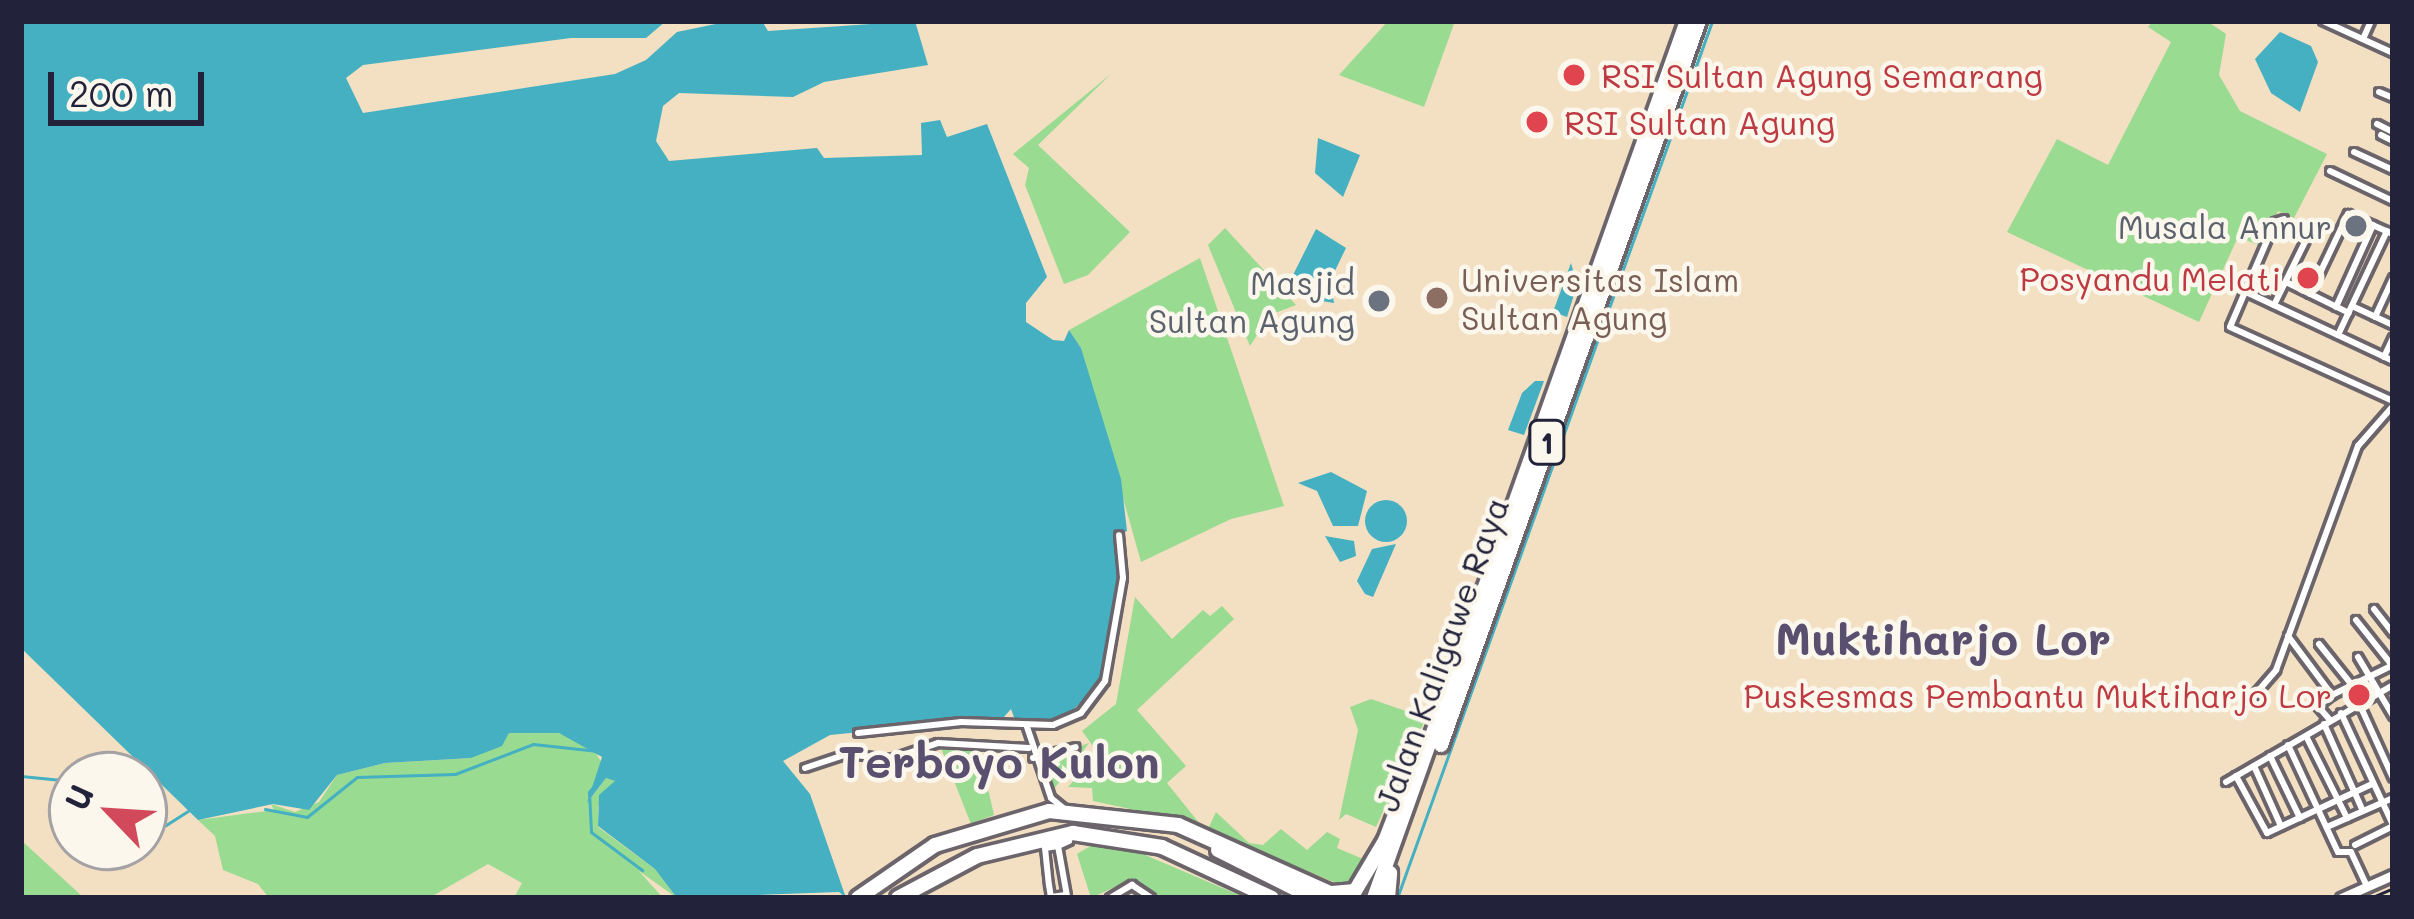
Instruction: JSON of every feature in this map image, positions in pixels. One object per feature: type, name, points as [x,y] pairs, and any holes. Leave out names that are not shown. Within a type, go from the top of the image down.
[{"type":"highway","name":"Jalan Kaligawe Raya","points":[[1392,867],[1690,21]]},
{"type":"highway","points":[[1381,898],[1528,511],[1690,21]]},
{"type":"highway","name":"Jalan Kaligawe Raya","points":[[1420,777],[1570,362]]},
{"type":"highway","points":[[1385,841],[1570,362]]},
{"type":"highway","points":[[1381,898],[1420,777]]},
{"type":"highway","name":"1","points":[[858,898],[968,832],[1050,805],[1190,830],[1336,896],[1355,891],[1420,777]]},
{"type":"highway","points":[[1190,830],[1217,856],[1293,898]]},
{"type":"highway","points":[[968,832],[977,856]]},
{"type":"highway","points":[[898,898],[977,856],[1073,832],[1217,856],[1314,898]]},
{"type":"highway","points":[[1178,853],[1273,898]]},
{"type":"street","points":[[2323,21],[2393,53]]},
{"type":"street","points":[[2363,39],[2371,21]]},
{"type":"street","points":[[2379,92],[2393,98]]},
{"type":"street","points":[[2377,124],[2393,132]]},
{"type":"street","points":[[2381,136],[2393,141]]},
{"type":"street","points":[[2354,152],[2393,170]]},
{"type":"street","points":[[2330,171],[2393,201]]},
{"type":"street","points":[[2310,294],[2351,214],[2390,232],[2338,335]]},
{"type":"street","points":[[2252,698],[2272,681],[2358,446],[2392,409],[2233,331],[2246,292],[2284,219]]},
{"type":"street","points":[[2336,307],[2374,225]]},
{"type":"street","points":[[2274,305],[2308,236]]},
{"type":"street","points":[[2375,316],[2393,278]]},
{"type":"street","points":[[2286,282],[2336,307],[2393,325]]},
{"type":"street","points":[[2246,292],[2393,362]]},
{"type":"street","points":[[2384,357],[2393,338]]},
{"type":"street","points":[[858,733],[962,722],[1027,727],[1075,718],[1105,681],[1122,590],[1119,536]]},
{"type":"street","points":[[2374,609],[2393,634]]},
{"type":"street","points":[[2356,620],[2393,665],[2318,706],[2363,811]]},
{"type":"street","points":[[2288,636],[2332,695]]},
{"type":"street","points":[[2319,644],[2352,685]]},
{"type":"street","points":[[2358,657],[2393,716]]},
{"type":"street","points":[[2226,782],[2393,686]]},
{"type":"street","points":[[2359,703],[2393,778]]},
{"type":"street","points":[[2341,712],[2393,825],[2355,845]]},
{"type":"street","points":[[1027,727],[1029,748],[1050,805]]},
{"type":"street","points":[[2306,736],[2347,818]]},
{"type":"street","points":[[806,768],[865,754],[891,759],[938,743],[1029,748]]},
{"type":"street","points":[[2288,746],[2339,853],[2352,852],[2368,887]]},
{"type":"street","points":[[1033,758],[1076,747]]},
{"type":"street","points":[[2270,756],[2300,818]]},
{"type":"street","points":[[2254,766],[2281,826]]},
{"type":"street","points":[[2236,776],[2269,832],[2372,784]]},
{"type":"street","points":[[2327,827],[2393,798]]},
{"type":"street","points":[[1058,847],[1067,896],[1052,898],[1046,848],[1058,847],[1073,832]]},
{"type":"street","points":[[2341,898],[2393,875]]},
{"type":"street","points":[[1110,898],[1132,885],[1151,898]]},
{"type":"green space","points":[[1388,21],[1455,21],[1424,107],[1339,75]]},
{"type":"green space","points":[[2153,21],[2207,21],[2226,34],[2219,75],[2240,111],[2327,154],[2294,218],[2278,211],[2261,246],[2238,237],[2199,322],[2007,232],[2057,139],[2108,165],[2171,42],[2148,27]]},
{"type":"green space","points":[[1111,74],[1038,145],[1130,232],[1088,275],[1064,284],[1025,185],[1029,168],[1013,154]]},
{"type":"green space","points":[[1225,228],[1296,305],[1270,315],[1250,346],[1208,245]]},
{"type":"green space","points":[[1200,258],[1284,506],[1231,519],[1141,562],[1081,348],[1069,330]]},
{"type":"green space","points":[[1135,597],[1172,639],[1203,610],[1210,616],[1222,606],[1234,619],[1137,710],[1186,766],[1167,783],[1200,824],[1093,801],[1092,788],[1068,787],[1098,753],[1082,731],[1116,704]]},
{"type":"green space","points":[[1371,699],[1426,718],[1376,827],[1346,814],[1339,820],[1358,730],[1350,707]]},
{"type":"green space","points":[[508,733],[559,733],[593,748],[603,765],[588,802],[606,778],[615,781],[598,807],[598,827],[655,869],[677,898],[639,871],[663,898],[514,898],[522,883],[488,864],[429,898],[269,898],[258,884],[223,870],[215,836],[198,820],[274,810],[271,804],[295,812],[319,802],[337,775],[385,763],[471,758]]},
{"type":"green space","points":[[1089,743],[1054,789],[1047,786],[1037,761]]},
{"type":"green space","points":[[941,748],[979,749],[994,815],[971,824]]},
{"type":"green space","points":[[1216,812],[1249,843],[1263,845],[1281,829],[1307,850],[1327,832],[1340,839],[1337,848],[1368,861],[1343,886],[1208,829]]},
{"type":"green space","points":[[21,840],[48,865],[48,871],[55,871],[84,898],[21,898]]},
{"type":"green space","points":[[1092,845],[1143,854],[1246,898],[1155,898],[1130,880],[1091,898],[1077,854]]},
{"type":"water","points":[[21,21],[666,21],[646,38],[571,38],[363,65],[346,78],[363,113],[615,74],[646,60],[677,32],[730,21],[762,21],[768,31],[915,21],[928,65],[824,82],[793,97],[679,93],[663,106],[656,141],[669,161],[817,148],[824,158],[922,155],[921,123],[940,120],[947,137],[987,124],[1047,277],[1026,303],[1026,322],[1053,340],[1064,341],[1069,330],[1081,348],[1121,479],[1127,531],[1118,535],[1121,580],[1101,684],[1062,720],[1015,720],[1011,709],[1003,718],[830,735],[783,761],[810,794],[846,898],[839,892],[677,898],[655,869],[598,826],[599,795],[615,781],[606,778],[587,803],[602,757],[559,733],[509,733],[502,746],[471,758],[385,763],[337,775],[309,810],[273,804],[198,820],[168,791],[168,751],[127,751],[21,648]]},
{"type":"water","points":[[2280,32],[2311,46],[2318,62],[2300,112],[2271,93],[2255,59]]},
{"type":"water","points":[[1318,138],[1360,155],[1343,197],[1315,173]]},
{"type":"water","points":[[1316,229],[1346,248],[1330,281],[1334,303],[1309,299],[1293,275]]},
{"type":"water","points":[[1571,263],[1577,285],[1567,317],[1553,312]]},
{"type":"water","points":[[1535,381],[1544,381],[1524,435],[1508,430],[1522,393]]},
{"type":"water","points":[[1331,472],[1367,491],[1358,526],[1333,526],[1317,491],[1298,483]]},
{"type":"water","points":[[1386,500],[1401,506],[1407,521],[1401,536],[1386,542],[1371,536],[1365,521],[1371,506]]},
{"type":"water","points":[[1325,536],[1354,541],[1356,556],[1340,562]]},
{"type":"water","points":[[1396,544],[1373,597],[1365,594],[1357,581],[1372,549]]},
{"type":"waterway","points":[[1397,898],[1712,21]]},
{"type":"waterway","points":[[265,809],[307,817],[357,777],[455,774],[533,744],[598,751]]},
{"type":"waterway","points":[[21,776],[48,779]]},
{"type":"waterway","points":[[597,782],[589,792],[591,832],[642,870]]},
{"type":"waterway","points":[[168,824],[188,811]]},
{"type":"railway","points":[[2370,898],[2393,888]]},
{"type":"place","name":"RSI Sultan Agung Semarang","points":[[1574,75]]},
{"type":"place","name":"RSI Sultan Agung","points":[[1537,122]]},
{"type":"place","name":"Musala Annur","points":[[2356,226]]},
{"type":"place","name":"Posyandu Melati","points":[[2308,278]]},
{"type":"place","name":"Universitas Islam Sultan Agung","points":[[1437,298]]},
{"type":"place","name":"Masjid Sultan Agung","points":[[1379,301]]},
{"type":"place","name":"Puskesmas Pembantu Muktiharjo Lor","points":[[2359,695]]},
{"type":"district","name":"Muktiharjo Lor","points":[[1943,638]]},
{"type":"district","name":"Terboyo Kulon","points":[[999,761]]}]
